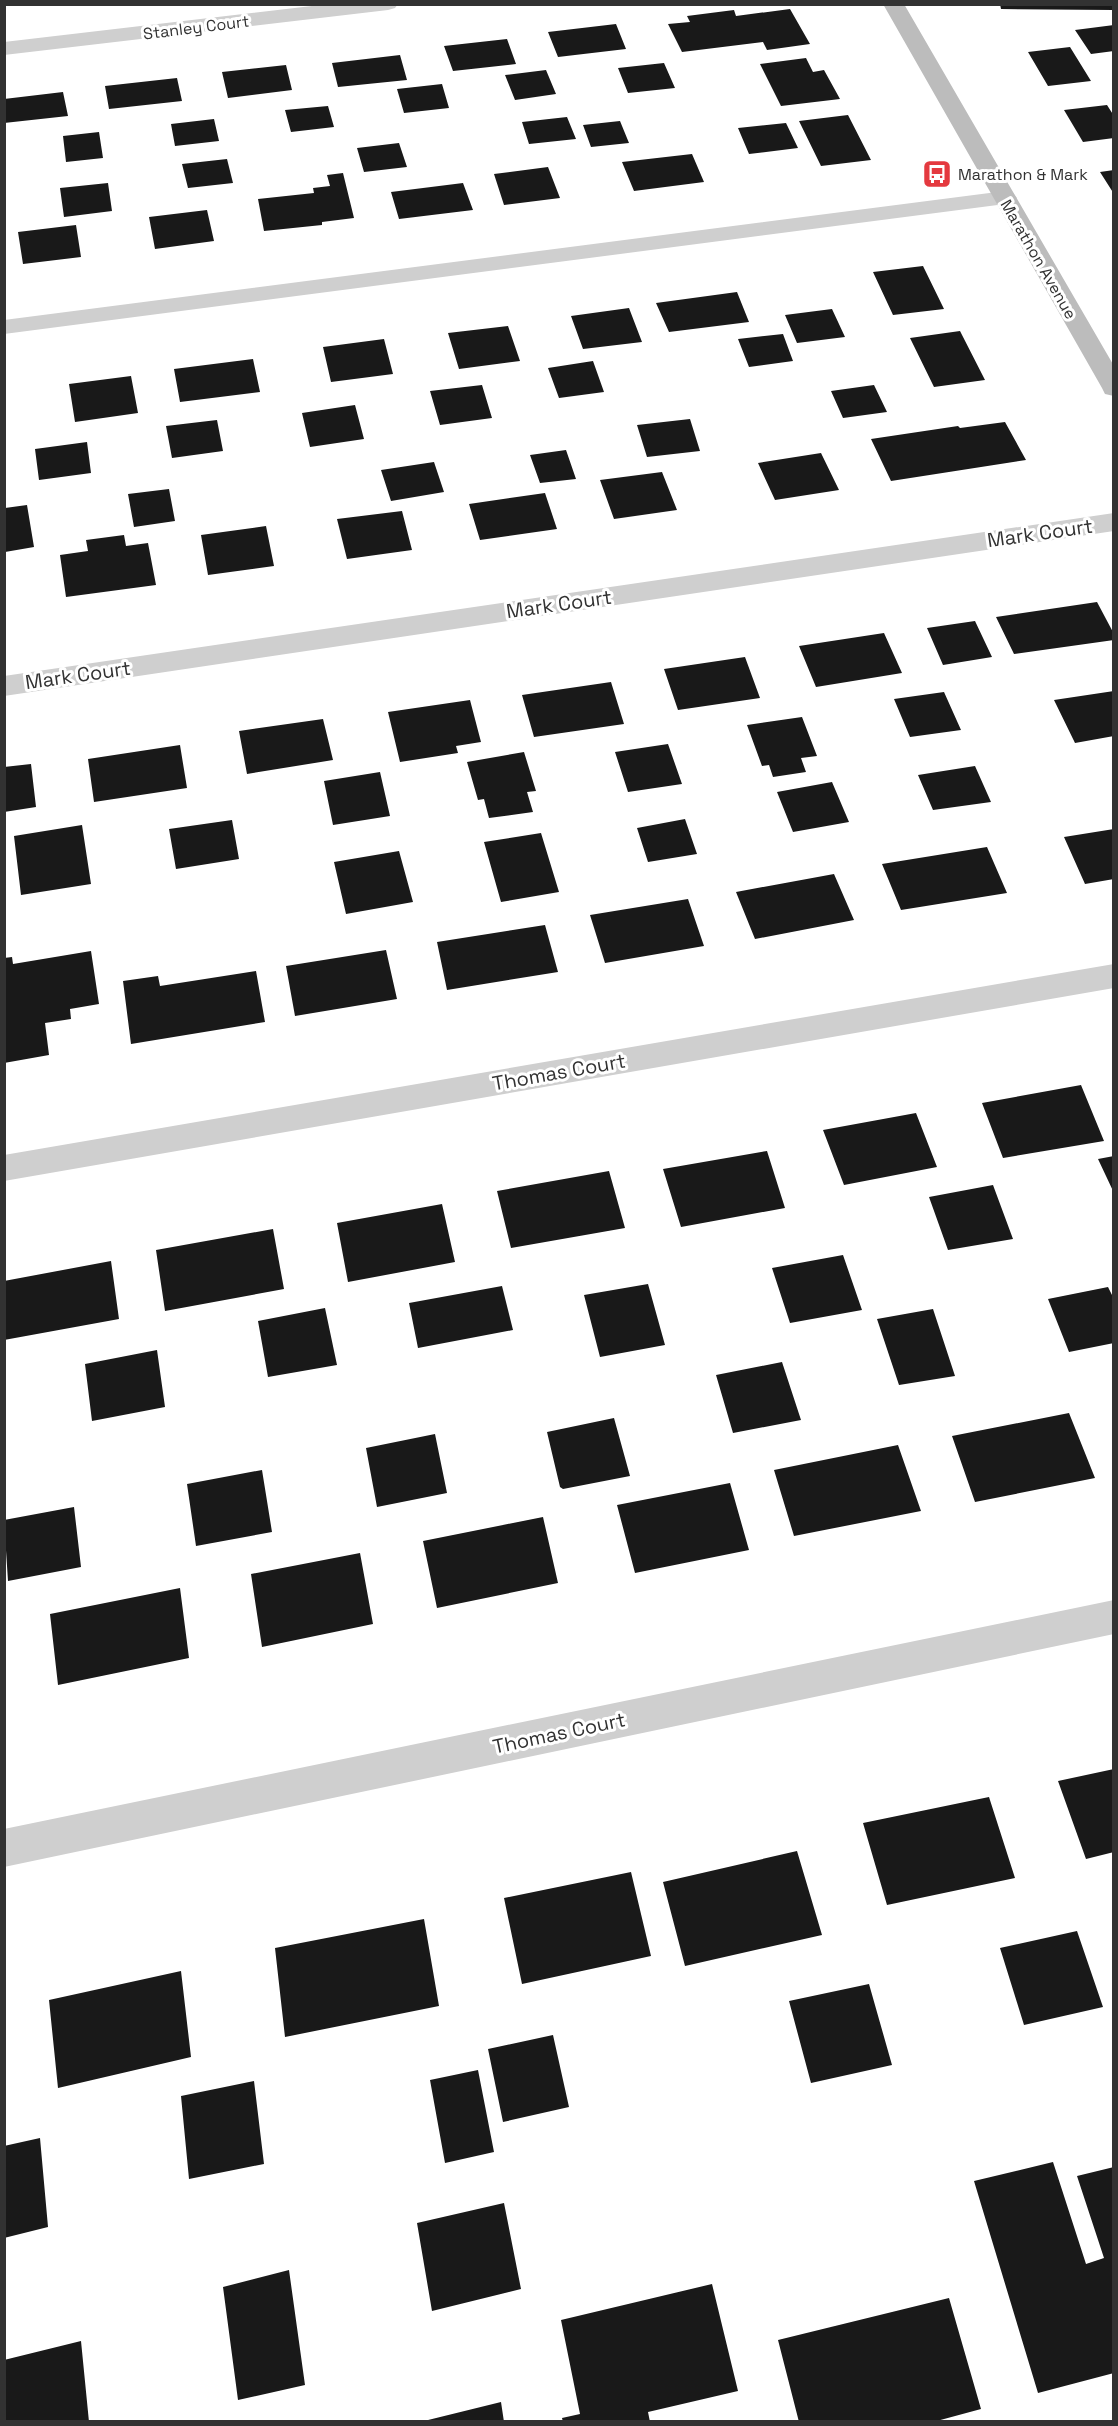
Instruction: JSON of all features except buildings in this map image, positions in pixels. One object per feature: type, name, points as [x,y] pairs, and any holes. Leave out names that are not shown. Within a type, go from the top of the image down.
[{"type":"street","name":"Stanley Court","points":[[4,49],[388,4]]},
{"type":"street","name":"Marathon Avenue","points":[[893,4],[1113,388]]},
{"type":"street","points":[[4,327],[1005,198]]},
{"type":"street","name":"Mark Court","points":[[4,686],[1113,522]]},
{"type":"street","name":"Thomas Court","points":[[4,1168],[1113,976]]},
{"type":"street","name":"Thomas Court","points":[[4,1848],[1113,1617]]},
{"type":"place","name":"Marathon & Mark","points":[[937,174]]}]
